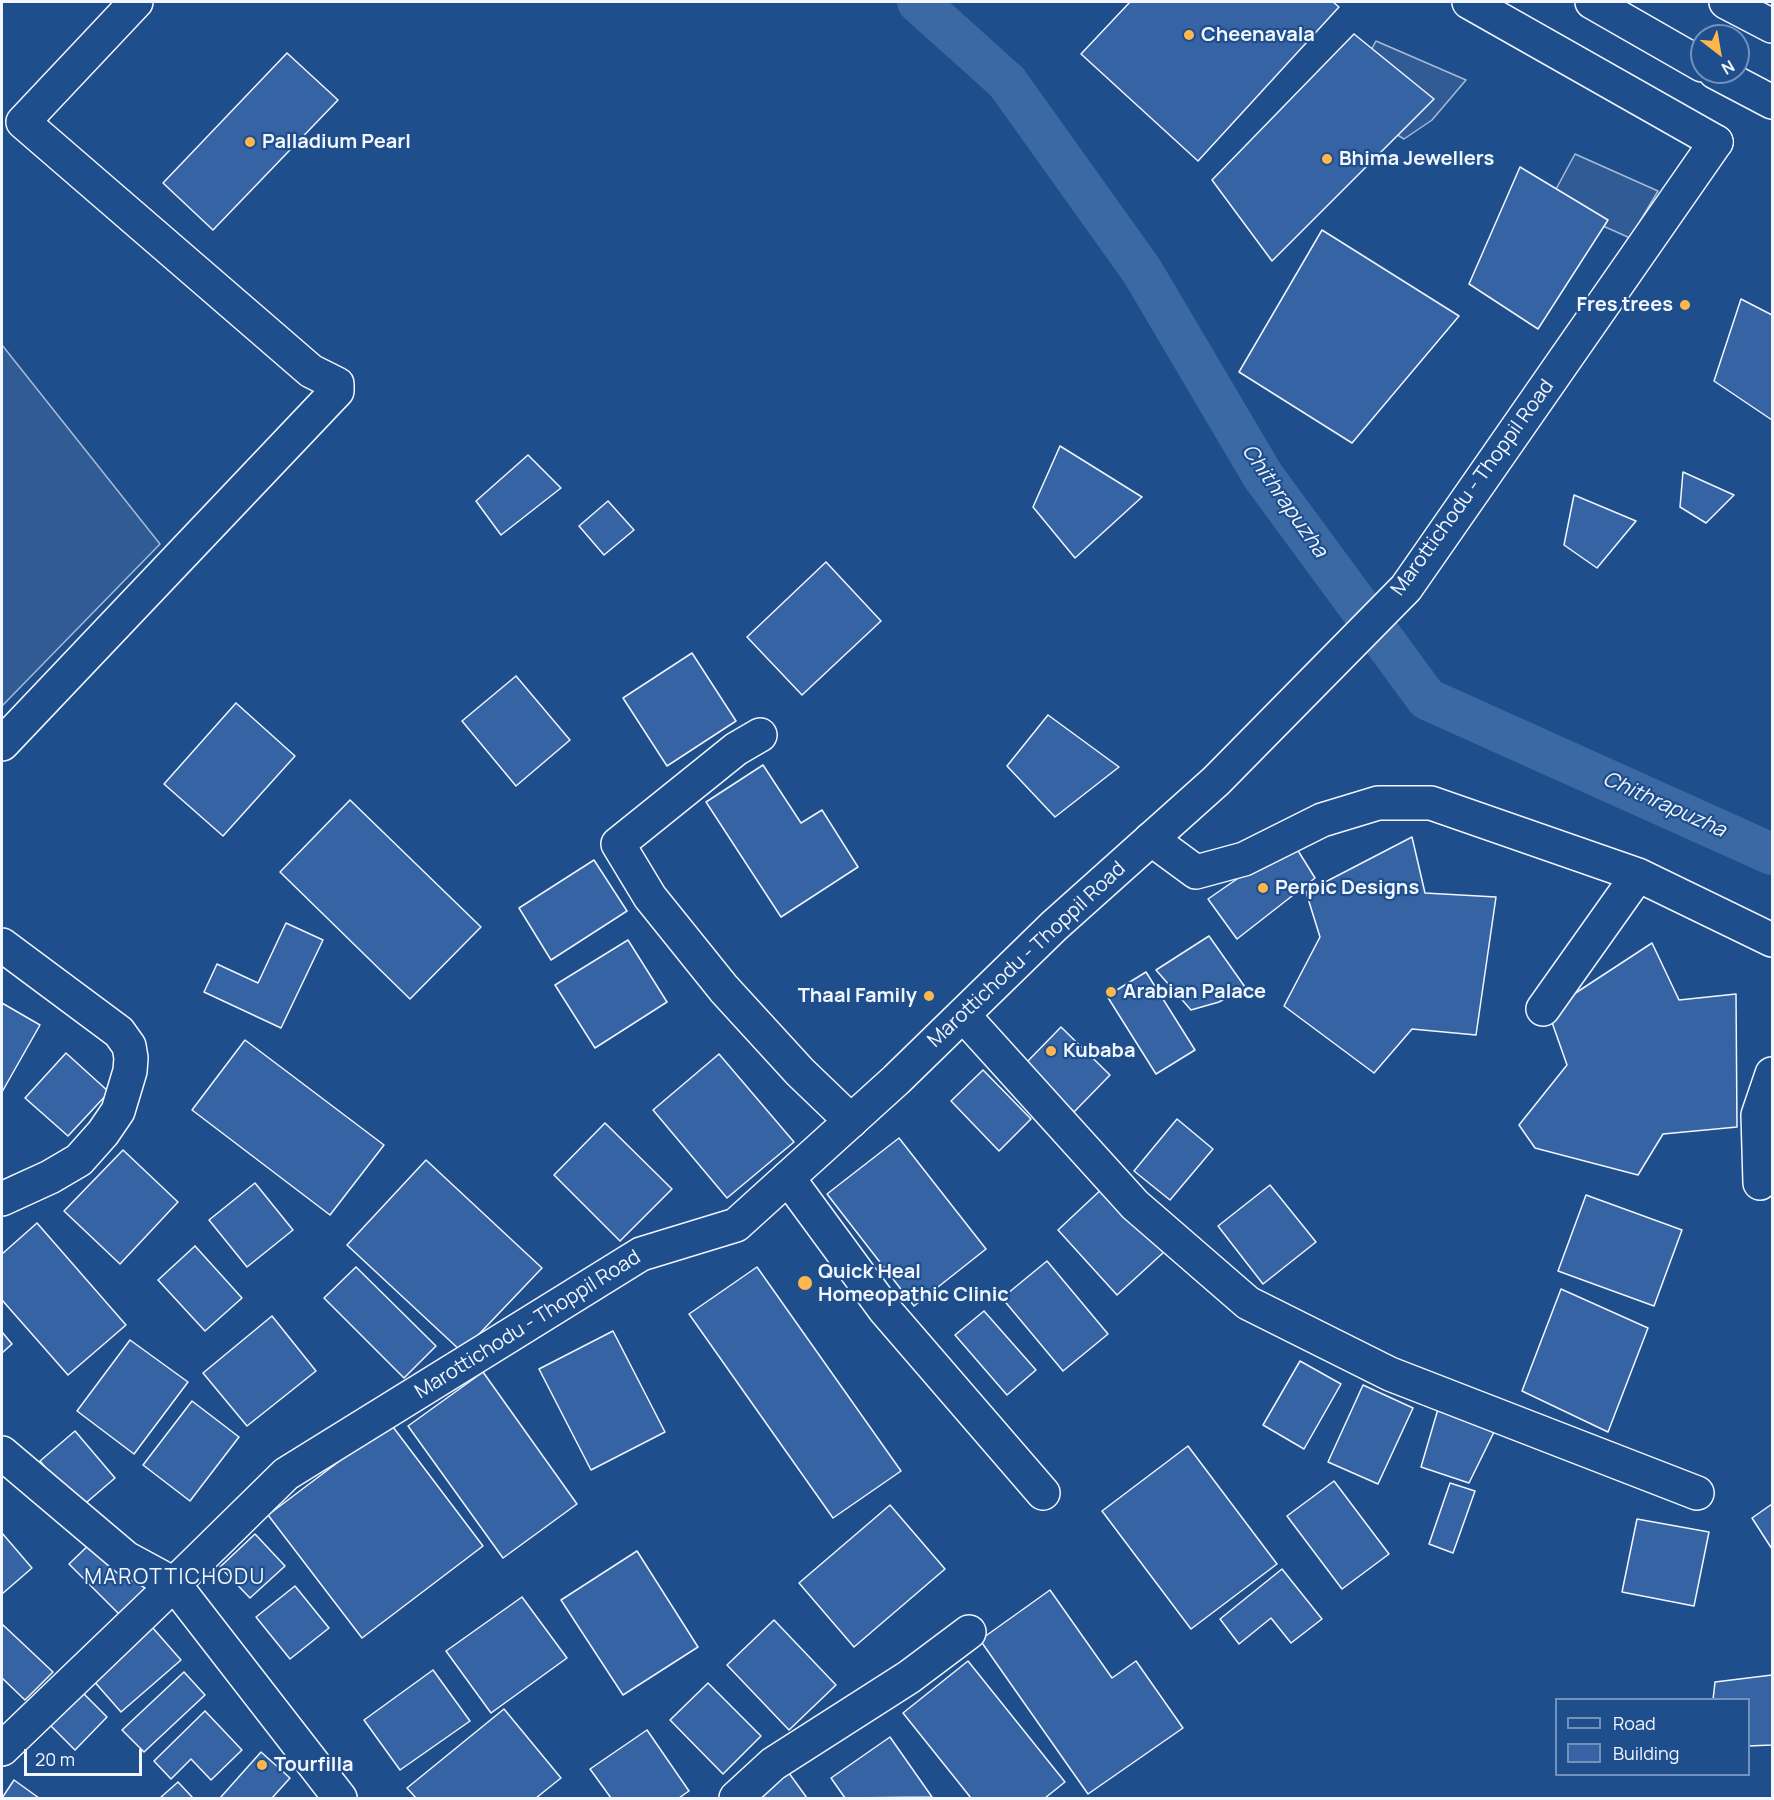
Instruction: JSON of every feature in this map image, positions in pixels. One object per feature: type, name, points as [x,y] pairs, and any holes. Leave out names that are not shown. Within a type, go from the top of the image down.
[{"type":"main road","points":[[2,744],[338,391],[337,384],[311,371],[23,122],[136,2]]},
{"type":"main road","name":"Marottichodu - Thoppil Road","points":[[2,1749],[286,1474],[641,1254],[736,1225],[963,1015],[1054,926],[1216,781],[1406,588],[1716,142],[1469,2]]},
{"type":"main road","points":[[1592,2],[1690,58]]},
{"type":"main road","points":[[1726,2],[1773,26]]},
{"type":"main road","points":[[1738,84],[1773,102]]},
{"type":"main road","points":[[760,735],[736,749],[618,844],[650,897],[724,989],[800,1072],[851,1120]]},
{"type":"main road","points":[[1151,839],[1196,872],[1244,859],[1322,820],[1378,803],[1431,803],[1638,875],[1773,940]]},
{"type":"main road","points":[[1543,1009],[1638,875]]},
{"type":"main road","points":[[2,945],[119,1032],[129,1046],[131,1058],[130,1071],[118,1112],[85,1154],[68,1168],[2,1199]]},
{"type":"main road","points":[[963,1015],[1135,1205],[1248,1303],[1390,1374],[1697,1493]]},
{"type":"main road","points":[[1760,1184],[1758,1115],[1773,1074]]},
{"type":"main road","points":[[788,1178],[885,1310],[1043,1493]]},
{"type":"main road","points":[[2,1453],[126,1558],[174,1584],[340,1798]]},
{"type":"main road","points":[[736,1798],[773,1764],[909,1677],[969,1632]]},
{"type":"shaded area","points":[[1376,41],[1466,80],[1432,120],[1404,139],[1343,101]]},
{"type":"shaded area","points":[[1575,154],[1658,191],[1630,238],[1549,202]]},
{"type":"shaded area","points":[[2,345],[160,544],[2,706]]},
{"type":"building","points":[[1130,2],[1333,2],[1339,7],[1198,161],[1081,54]]},
{"type":"building","points":[[1354,34],[1434,99],[1272,261],[1212,180]]},
{"type":"building","name":"Palladium Pearl","points":[[287,53],[338,100],[213,230],[163,183]]},
{"type":"building","points":[[1520,167],[1608,220],[1538,329],[1469,284]]},
{"type":"building","points":[[1322,230],[1459,316],[1352,443],[1239,372]]},
{"type":"building","points":[[1741,299],[1772,315],[1772,420],[1714,381]]},
{"type":"building","points":[[1060,446],[1142,497],[1075,558],[1033,507]]},
{"type":"building","points":[[528,455],[561,488],[501,535],[476,501]]},
{"type":"building","points":[[1683,472],[1734,495],[1706,523],[1680,507]]},
{"type":"building","points":[[1574,495],[1636,521],[1597,568],[1564,545]]},
{"type":"building","points":[[608,501],[634,530],[604,555],[579,526]]},
{"type":"building","points":[[826,562],[881,621],[802,695],[747,637]]},
{"type":"building","points":[[692,653],[736,721],[667,766],[623,698]]},
{"type":"building","points":[[516,676],[570,740],[516,786],[462,721]]},
{"type":"building","points":[[236,703],[295,756],[223,836],[164,784]]},
{"type":"building","points":[[1048,715],[1119,767],[1055,817],[1007,766]]},
{"type":"building","points":[[763,765],[801,823],[822,810],[858,867],[781,917],[706,802]]},
{"type":"building","points":[[350,800],[481,927],[410,999],[280,872]]},
{"type":"building","points":[[1412,837],[1425,893],[1496,897],[1476,1035],[1412,1029],[1374,1073],[1284,1006],[1320,937],[1306,892]]},
{"type":"building","name":"Perpic Designs","points":[[1292,841],[1315,878],[1237,939],[1208,899]]},
{"type":"building","points":[[594,860],[627,911],[551,960],[519,908]]},
{"type":"building","points":[[286,923],[323,940],[281,1028],[204,992],[217,964],[258,983]]},
{"type":"building","points":[[1209,936],[1245,987],[1219,1002],[1191,1010],[1156,970]]},
{"type":"building","points":[[628,940],[667,1002],[595,1048],[555,985]]},
{"type":"building","points":[[1652,943],[1679,1000],[1736,994],[1737,1127],[1663,1134],[1638,1175],[1535,1148],[1519,1125],[1567,1065],[1548,1011]]},
{"type":"building","points":[[1146,972],[1195,1050],[1156,1074],[1107,996]]},
{"type":"building","points":[[2,1003],[40,1025],[2,1092]]},
{"type":"building","points":[[1061,1027],[1110,1075],[1074,1112],[1025,1064]]},
{"type":"building","points":[[245,1040],[384,1145],[330,1215],[192,1110]]},
{"type":"building","points":[[66,1053],[109,1092],[68,1136],[25,1098]]},
{"type":"building","points":[[719,1054],[794,1142],[727,1198],[653,1110]]},
{"type":"building","points":[[983,1070],[1031,1119],[999,1151],[951,1101]]},
{"type":"building","points":[[1177,1119],[1213,1149],[1170,1200],[1134,1171]]},
{"type":"building","points":[[605,1123],[672,1189],[620,1241],[554,1175]]},
{"type":"building","points":[[899,1138],[986,1249],[914,1306],[827,1194]]},
{"type":"building","points":[[123,1150],[178,1202],[120,1264],[64,1211]]},
{"type":"building","points":[[426,1160],[542,1268],[462,1352],[347,1245]]},
{"type":"building","points":[[255,1183],[293,1230],[247,1267],[209,1220]]},
{"type":"building","points":[[1270,1185],[1316,1242],[1263,1284],[1218,1226]]},
{"type":"building","points":[[1105,1186],[1164,1252],[1117,1295],[1058,1230]]},
{"type":"building","points":[[1586,1195],[1682,1230],[1654,1306],[1558,1271]]},
{"type":"building","points":[[37,1223],[126,1325],[68,1375],[2,1300],[2,1254]]},
{"type":"building","points":[[195,1246],[242,1298],[205,1331],[158,1280]]},
{"type":"building","points":[[1047,1261],[1108,1334],[1063,1371],[1002,1298]]},
{"type":"building","points":[[356,1267],[436,1346],[404,1378],[324,1298]]},
{"type":"building","points":[[757,1267],[901,1471],[833,1518],[689,1314]]},
{"type":"building","points":[[1561,1289],[1648,1328],[1608,1432],[1522,1391]]},
{"type":"building","points":[[984,1311],[1036,1370],[1007,1395],[955,1335]]},
{"type":"building","points":[[272,1316],[316,1371],[247,1426],[203,1373]]},
{"type":"building","points":[[613,1331],[665,1432],[591,1470],[539,1369]]},
{"type":"building","points":[[2,1332],[12,1344],[2,1353]]},
{"type":"building","points":[[130,1340],[188,1382],[134,1454],[77,1411]]},
{"type":"building","points":[[1300,1361],[1341,1384],[1304,1449],[1263,1425]]},
{"type":"building","points":[[483,1372],[577,1504],[503,1558],[408,1426]]},
{"type":"building","points":[[1363,1385],[1413,1408],[1378,1484],[1328,1462]]},
{"type":"building","points":[[192,1401],[239,1437],[190,1501],[143,1465]]},
{"type":"building","points":[[1438,1409],[1495,1430],[1469,1483],[1421,1467]]},
{"type":"building","points":[[390,1423],[483,1546],[362,1638],[268,1515]]},
{"type":"building","points":[[75,1431],[115,1478],[80,1508],[40,1461]]},
{"type":"building","points":[[1188,1446],[1277,1564],[1191,1629],[1102,1511]]},
{"type":"building","points":[[1334,1481],[1389,1554],[1342,1589],[1287,1516]]},
{"type":"building","points":[[1450,1483],[1475,1491],[1453,1553],[1429,1544]]},
{"type":"building","points":[[1772,1504],[1772,1549],[1752,1518]]},
{"type":"building","points":[[890,1505],[945,1569],[854,1647],[799,1583]]},
{"type":"building","points":[[1637,1519],[1709,1532],[1694,1606],[1622,1592]]},
{"type":"building","points":[[2,1533],[32,1568],[2,1594]]},
{"type":"building","points":[[255,1534],[285,1566],[250,1598],[220,1567]]},
{"type":"building","points":[[96,1538],[156,1598],[130,1625],[69,1564]]},
{"type":"building","points":[[637,1551],[698,1647],[623,1695],[561,1600]]},
{"type":"building","points":[[1282,1569],[1322,1619],[1291,1643],[1271,1618],[1239,1644],[1220,1619]]},
{"type":"building","points":[[295,1586],[329,1628],[290,1659],[256,1617]]},
{"type":"building","points":[[1050,1590],[1112,1678],[1136,1661],[1183,1728],[1088,1794],[980,1640]]},
{"type":"building","points":[[522,1597],[567,1658],[491,1713],[446,1651]]},
{"type":"building","points":[[774,1620],[836,1685],[789,1730],[727,1665]]},
{"type":"building","points":[[2,1624],[53,1672],[25,1700],[2,1678]]},
{"type":"building","points":[[152,1627],[181,1660],[121,1712],[92,1679]]},
{"type":"building","points":[[968,1661],[1065,1782],[1045,1798],[971,1798],[903,1713]]},
{"type":"building","points":[[433,1670],[470,1721],[400,1770],[364,1720]]},
{"type":"building","points":[[184,1672],[205,1695],[144,1752],[122,1730]]},
{"type":"building","points":[[1772,1675],[1772,1745],[1750,1746],[1750,1698],[1713,1698],[1715,1682]]},
{"type":"building","points":[[708,1683],[761,1736],[723,1774],[670,1720]]},
{"type":"building","points":[[80,1690],[107,1717],[75,1750],[48,1723]]},
{"type":"building","points":[[504,1709],[561,1778],[536,1798],[416,1798],[407,1788]]},
{"type":"building","points":[[205,1711],[242,1750],[211,1780],[191,1759],[171,1779],[154,1761]]},
{"type":"building","points":[[647,1730],[689,1791],[679,1798],[611,1798],[590,1769]]},
{"type":"building","points":[[890,1737],[932,1797],[845,1798],[831,1778]]},
{"type":"building","name":"Tourfilla","points":[[261,1752],[290,1778],[272,1798],[220,1798]]},
{"type":"building","points":[[786,1769],[807,1798],[756,1798]]},
{"type":"building","points":[[14,1780],[39,1798],[2,1798]]},
{"type":"building","points":[[178,1782],[193,1798],[160,1798]]},
{"type":"waterway","name":"Chithrapuzha","points":[[918,2],[1007,82],[1142,271],[1263,476],[1427,699],[1772,854]]},
{"type":"place","name":"Cheenavala","points":[[1189,35]]},
{"type":"place","name":"Palladium Pearl","points":[[250,142]]},
{"type":"place","name":"Bhima Jewellers","points":[[1327,159]]},
{"type":"place","name":"Fres trees","points":[[1685,305]]},
{"type":"place","name":"Perpic Designs","points":[[1263,888]]},
{"type":"place","name":"Arabian Palace","points":[[1111,992]]},
{"type":"place","name":"Thaal Family","points":[[929,996]]},
{"type":"place","name":"Kubaba","points":[[1051,1051]]},
{"type":"place","name":"Quick Heal Homeopathic Clinic","points":[[805,1283]]},
{"type":"place","name":"Tourfilla","points":[[262,1765]]},
{"type":"district","name":"MAROTTICHODU","points":[[175,1578]]}]
